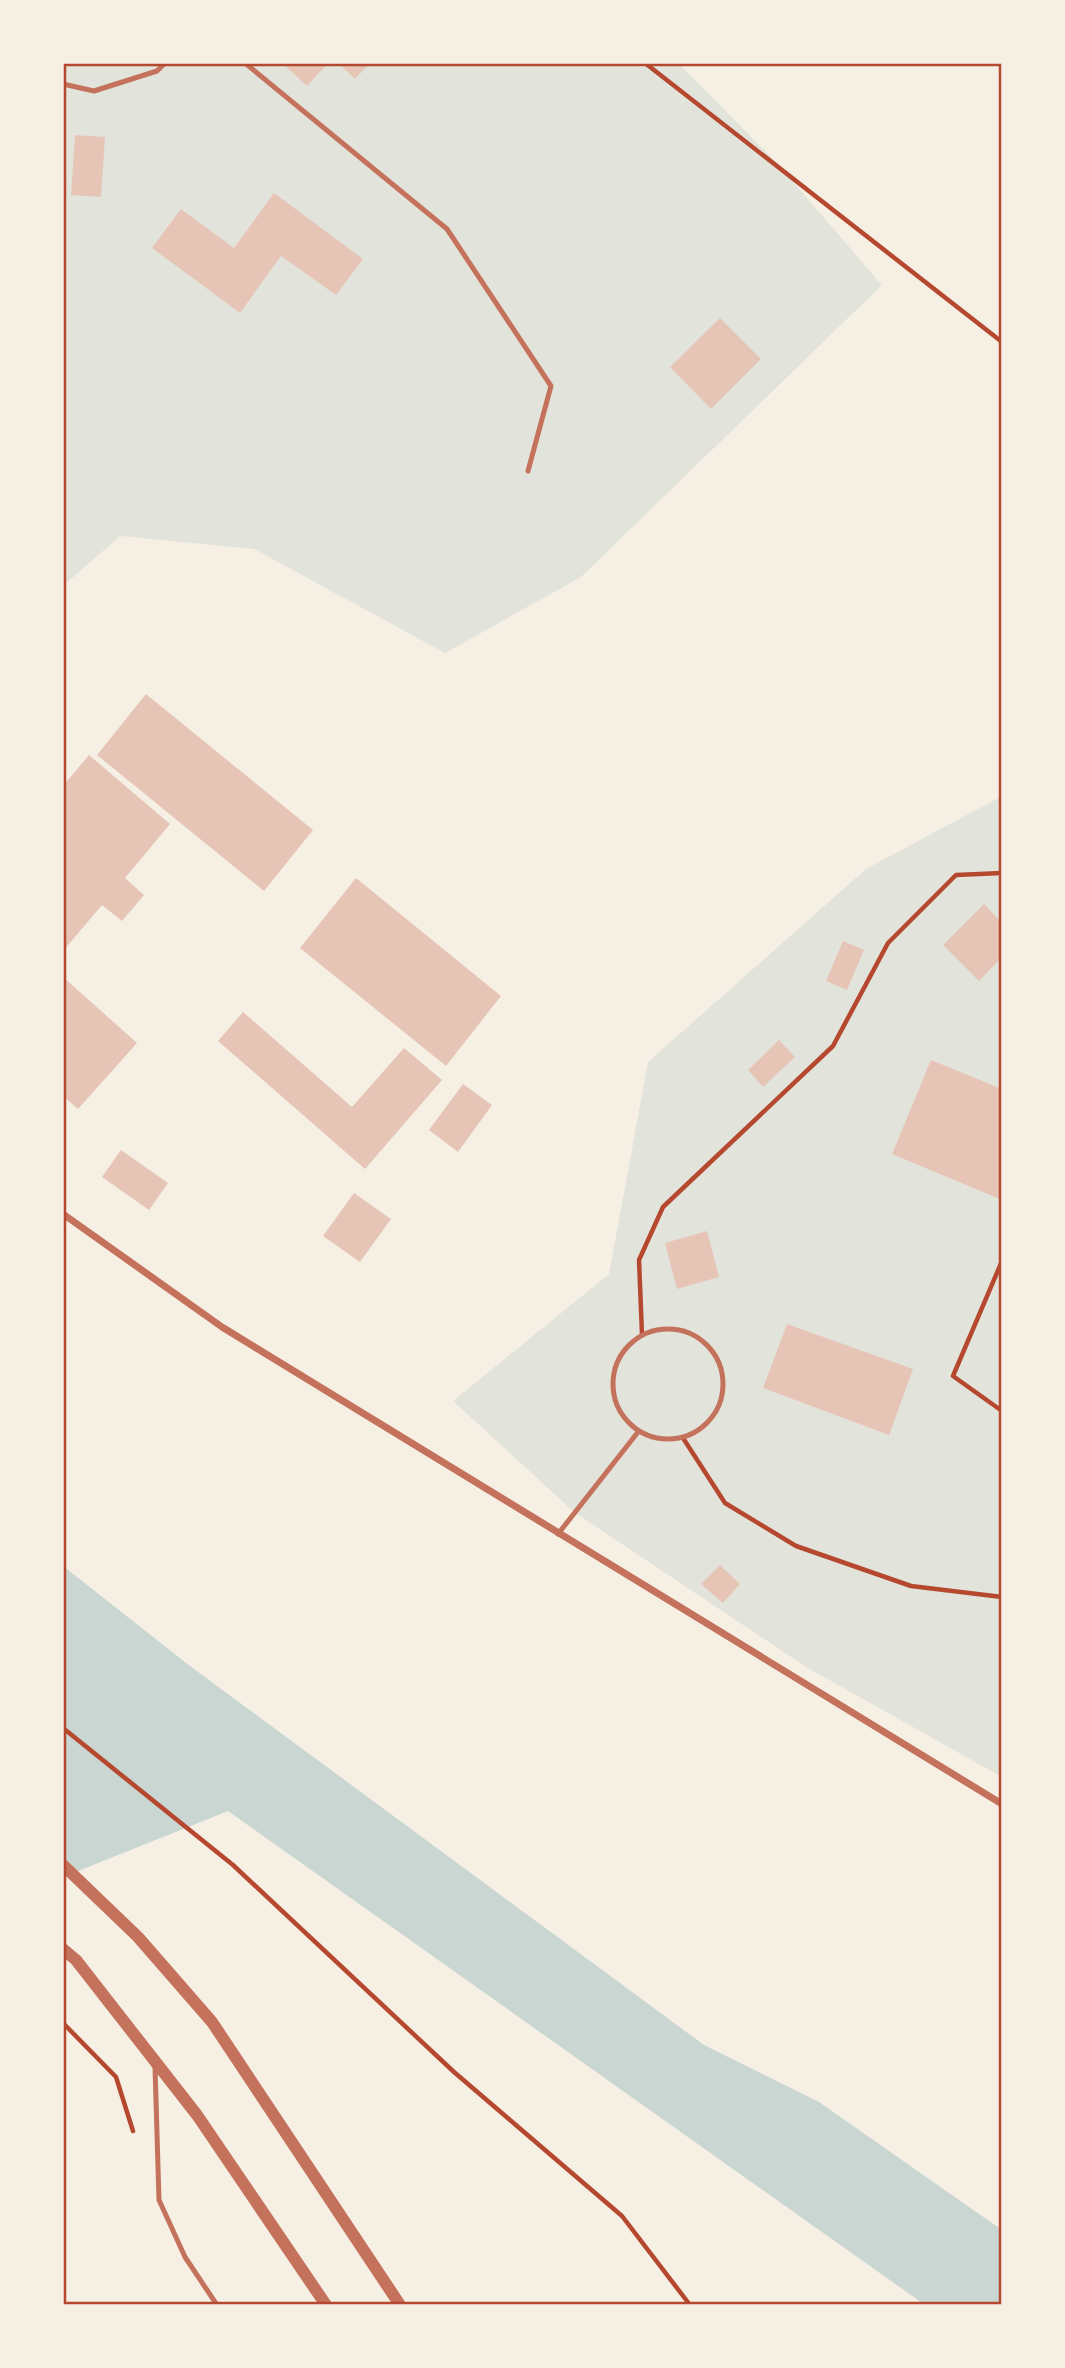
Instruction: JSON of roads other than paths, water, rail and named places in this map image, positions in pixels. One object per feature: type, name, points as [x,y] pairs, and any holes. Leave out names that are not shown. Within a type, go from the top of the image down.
[{"type":"street","points":[[63,1214],[222,1327],[1002,1804]]},
{"type":"street","points":[[63,1865],[138,1937],[212,2022],[400,2305]]},
{"type":"street","points":[[63,1949],[76,1960],[197,2115],[326,2305]]},
{"type":"lane","points":[[63,84],[94,91],[157,71],[165,63]]},
{"type":"lane","points":[[245,63],[447,229],[551,386],[528,471]]},
{"type":"lane","points":[[664,1328],[688,1332],[707,1344],[720,1363],[724,1386],[718,1409],[704,1427],[683,1438],[660,1440],[638,1432],[622,1415],[613,1394],[614,1370],[624,1349],[642,1334],[664,1328]]},
{"type":"lane","points":[[558,1534],[638,1432]]},
{"type":"lane","points":[[155,2060],[159,2200],[185,2257],[217,2305]]}]
